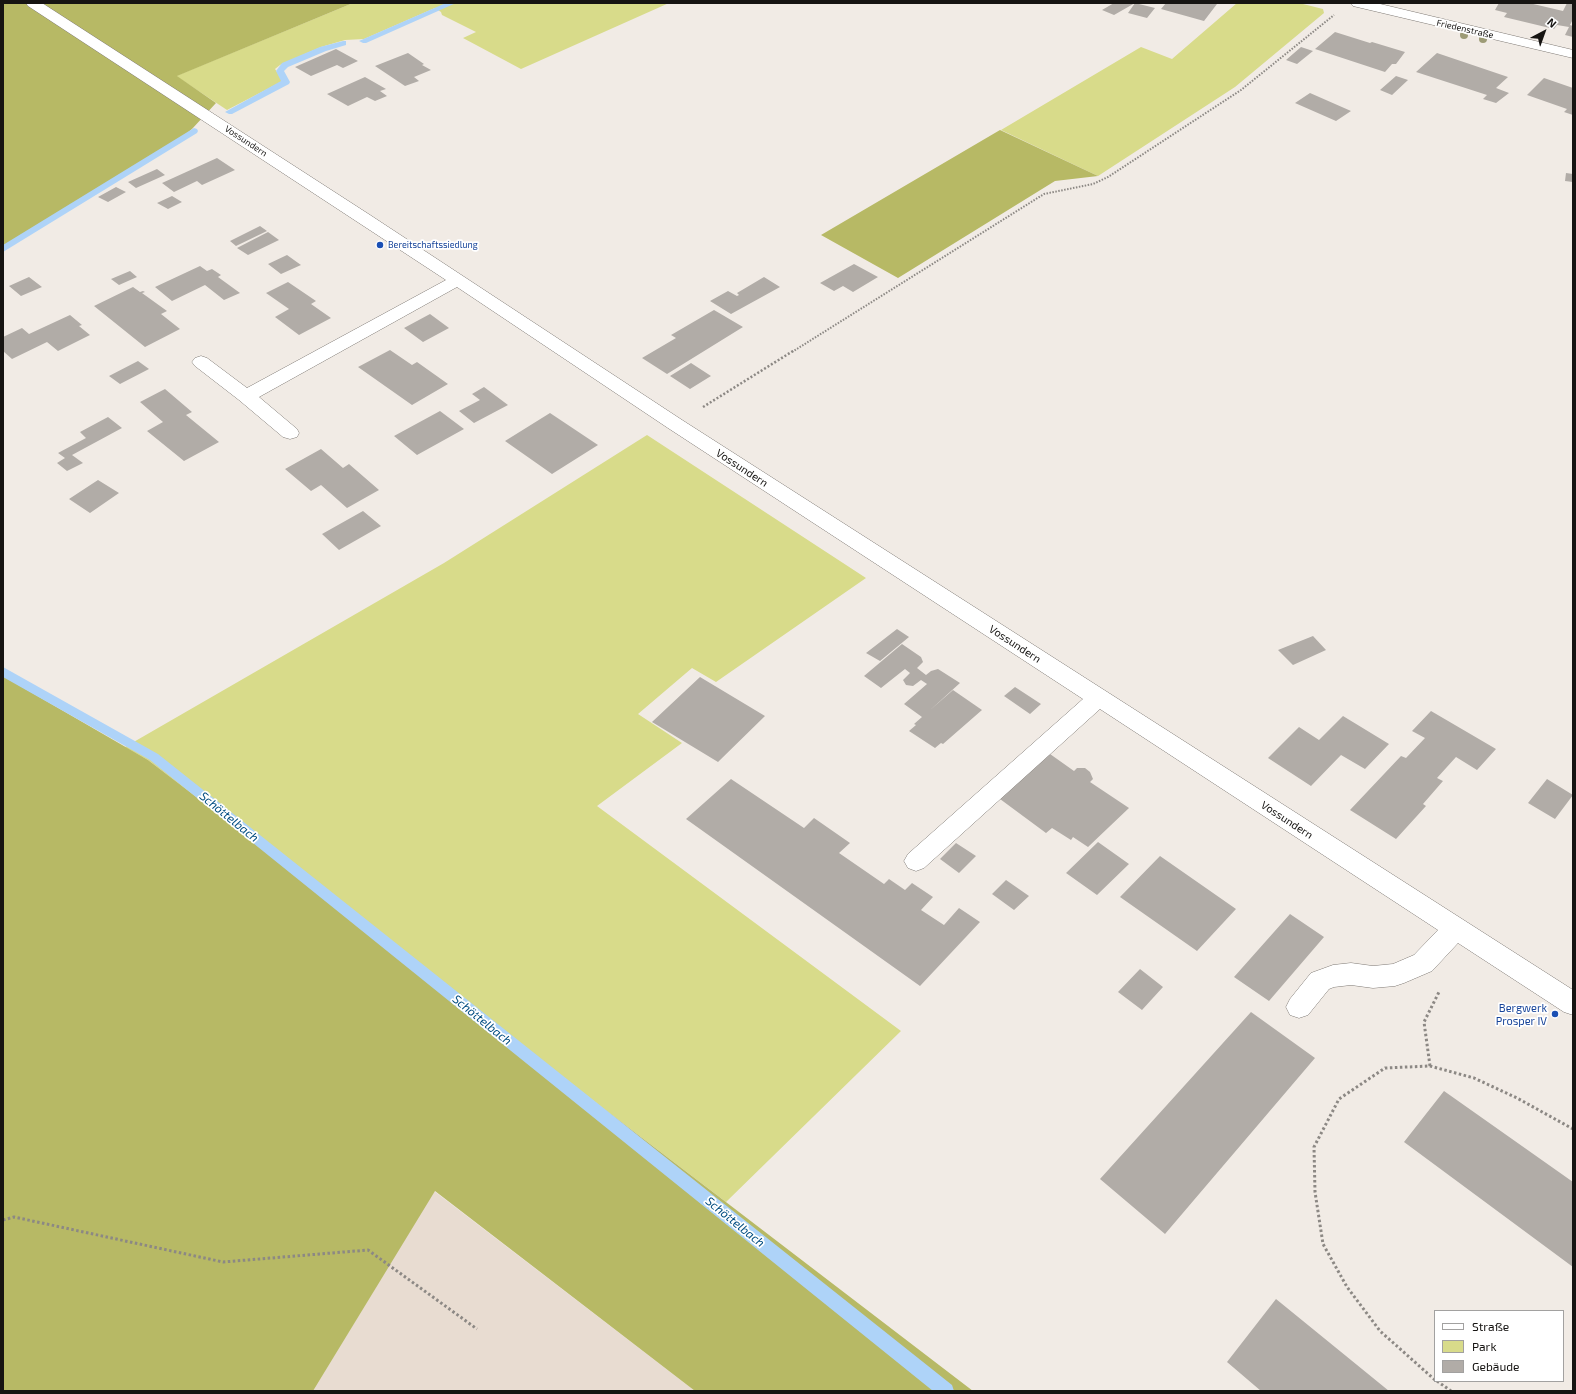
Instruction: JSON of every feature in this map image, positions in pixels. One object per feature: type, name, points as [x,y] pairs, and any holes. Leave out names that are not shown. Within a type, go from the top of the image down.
[{"type":"street","name":"Vossundern","points":[[33,3],[458,280],[675,424],[1573,1004]]},
{"type":"street","name":"Friedenstraße","points":[[1358,3],[1573,54]]},
{"type":"street","points":[[246,396],[458,280]]},
{"type":"street","points":[[201,362],[246,396],[290,433]]},
{"type":"street","points":[[916,861],[1098,698]]},
{"type":"street","points":[[1299,1008],[1320,981],[1333,976],[1351,974],[1373,977],[1395,976],[1423,963],[1456,929]]},
{"type":"path","points":[[675,424],[1044,194],[1093,184],[1108,177],[1241,90],[1336,13]]},
{"type":"path","points":[[1430,1066],[1424,1022],[1440,991]]},
{"type":"path","points":[[1434,1378],[1380,1331],[1347,1288],[1323,1244],[1315,1192],[1314,1147],[1339,1100],[1385,1068],[1430,1066],[1474,1078],[1517,1098],[1573,1129]]},
{"type":"path","points":[[3,1220],[14,1216],[223,1262],[368,1250],[477,1329]]},
{"type":"path","points":[[1439,1382],[1451,1391]]},
{"type":"shaded area","points":[[3,3],[353,3],[177,76],[216,103],[192,129],[3,247]]},
{"type":"shaded area","points":[[1000,130],[1098,176],[1055,181],[898,278],[821,235]]},
{"type":"shaded area","points":[[3,676],[148,760],[973,1391],[695,1391],[435,1191],[313,1391],[3,1391]]},
{"type":"shaded area","points":[[434,1191],[695,1391],[313,1391]]},
{"type":"green space","points":[[353,3],[669,3],[521,69],[463,38],[476,32],[442,15],[441,12],[435,8],[364,39],[345,40],[321,47],[280,65],[275,69],[283,81],[227,110],[176,76]]},
{"type":"green space","points":[[1237,3],[1299,3],[1323,9],[1324,13],[1235,87],[1098,176],[1001,130],[1141,47],[1172,59]]},
{"type":"green space","points":[[647,435],[866,578],[716,682],[692,668],[638,714],[682,743],[597,806],[901,1031],[726,1202],[148,760],[125,747],[444,563]]},
{"type":"building","points":[[1114,3],[1135,3],[1114,15],[1102,10]]},
{"type":"building","points":[[1135,3],[1155,8],[1147,18],[1128,13]]},
{"type":"building","points":[[1166,3],[1217,4],[1204,21],[1161,9]]},
{"type":"building","points":[[1499,3],[1529,3],[1563,11],[1567,3],[1573,3],[1573,19],[1570,25],[1573,26],[1573,37],[1565,35],[1569,27],[1557,25],[1554,29],[1504,17],[1507,13],[1495,10]]},
{"type":"building","points":[[1335,32],[1405,52],[1396,64],[1392,64],[1385,72],[1315,49]]},
{"type":"building","points":[[1301,47],[1313,51],[1297,64],[1286,60]]},
{"type":"building","points":[[336,49],[358,61],[343,68],[337,65],[311,76],[295,67]]},
{"type":"building","points":[[408,53],[424,64],[422,65],[431,70],[414,77],[419,81],[405,86],[375,66]]},
{"type":"building","points":[[1437,53],[1508,77],[1496,88],[1509,93],[1496,103],[1483,99],[1487,95],[1416,72]]},
{"type":"building","points":[[1396,76],[1408,80],[1392,95],[1380,90]]},
{"type":"building","points":[[365,77],[386,89],[380,91],[387,96],[375,101],[367,97],[348,106],[327,94]]},
{"type":"building","points":[[1544,78],[1573,88],[1573,115],[1564,112],[1567,109],[1527,95]]},
{"type":"building","points":[[1310,93],[1351,111],[1336,121],[1295,103]]},
{"type":"building","points":[[217,158],[235,170],[202,185],[197,181],[174,192],[162,183]]},
{"type":"building","points":[[157,169],[165,175],[136,188],[128,182]]},
{"type":"building","points":[[1566,173],[1573,174],[1573,182],[1565,181]]},
{"type":"building","points":[[116,187],[126,192],[108,202],[98,197]]},
{"type":"building","points":[[172,196],[182,202],[168,209],[157,203]]},
{"type":"building","points":[[260,226],[267,231],[236,246],[230,241]]},
{"type":"building","points":[[268,232],[279,240],[248,255],[237,248]]},
{"type":"building","points":[[287,255],[301,265],[281,274],[268,264]]},
{"type":"building","points":[[854,264],[878,277],[853,292],[843,286],[834,291],[820,283]]},
{"type":"building","points":[[200,266],[207,271],[212,269],[221,275],[218,277],[240,293],[224,300],[205,285],[172,301],[155,287]]},
{"type":"building","points":[[130,271],[137,277],[119,285],[111,279]]},
{"type":"building","points":[[29,277],[42,287],[21,296],[9,286]]},
{"type":"building","points":[[764,277],[780,287],[731,314],[710,301],[728,291],[737,296],[739,295],[737,293]]},
{"type":"building","points":[[288,282],[316,301],[311,304],[331,318],[299,335],[275,317],[289,309],[266,293]]},
{"type":"building","points":[[133,287],[140,292],[145,292],[142,293],[167,311],[161,314],[180,329],[145,347],[94,306]]},
{"type":"building","points":[[714,310],[743,327],[667,374],[642,358],[676,338],[671,335]]},
{"type":"building","points":[[430,314],[449,328],[423,342],[404,328]]},
{"type":"building","points":[[70,315],[82,325],[79,326],[90,335],[58,351],[47,342],[12,359],[3,351],[3,337],[22,328],[29,334]]},
{"type":"building","points":[[390,350],[412,365],[417,362],[448,384],[412,405],[358,367]]},
{"type":"building","points":[[138,361],[149,369],[120,384],[109,376]]},
{"type":"building","points":[[691,363],[711,376],[690,389],[670,376]]},
{"type":"building","points":[[484,387],[508,405],[474,423],[459,411],[480,400],[472,394]]},
{"type":"building","points":[[165,389],[192,412],[186,415],[219,442],[184,461],[147,431],[163,422],[140,402]]},
{"type":"building","points":[[440,411],[464,429],[417,455],[394,436]]},
{"type":"building","points":[[550,413],[598,445],[552,474],[505,441]]},
{"type":"building","points":[[108,417],[122,428],[72,455],[83,463],[67,471],[57,463],[65,458],[58,453],[86,438],[80,432]]},
{"type":"building","points":[[321,449],[343,468],[349,464],[379,490],[347,508],[321,485],[311,491],[285,469]]},
{"type":"building","points":[[98,480],[119,493],[90,513],[69,499]]},
{"type":"building","points":[[363,511],[381,526],[339,550],[322,534]]},
{"type":"building","points":[[897,629],[909,637],[880,661],[866,653]]},
{"type":"building","points":[[1313,636],[1326,650],[1293,665],[1278,650]]},
{"type":"building","points":[[902,644],[921,657],[923,662],[917,668],[926,675],[931,671],[938,669],[960,683],[929,711],[953,690],[982,710],[943,744],[941,743],[935,748],[909,731],[922,717],[904,704],[927,684],[921,680],[913,686],[906,685],[903,680],[910,673],[905,669],[881,688],[864,676]]},
{"type":"building","points":[[700,677],[765,716],[718,762],[652,722]]},
{"type":"building","points":[[1015,687],[1041,704],[1030,714],[1004,696]]},
{"type":"building","points":[[1431,711],[1496,749],[1477,770],[1456,757],[1437,778],[1443,781],[1423,804],[1426,806],[1396,839],[1350,810],[1401,756],[1406,758],[1425,738],[1412,731]]},
{"type":"building","points":[[1343,716],[1389,744],[1365,769],[1341,755],[1311,786],[1268,758],[1299,727],[1319,740]]},
{"type":"building","points":[[1050,754],[1074,771],[1077,768],[1085,768],[1090,772],[1093,779],[1090,782],[1129,808],[1088,847],[1073,837],[1071,840],[1052,828],[1046,833],[1000,799]]},
{"type":"building","points":[[731,779],[804,828],[814,818],[850,843],[839,853],[884,884],[889,879],[905,890],[912,883],[933,897],[921,910],[944,925],[959,908],[980,922],[920,986],[686,819]]},
{"type":"building","points":[[1547,779],[1573,795],[1555,819],[1528,803]]},
{"type":"building","points":[[1098,842],[1129,864],[1097,895],[1066,873]]},
{"type":"building","points":[[956,843],[976,856],[959,873],[940,859]]},
{"type":"building","points":[[1160,856],[1236,909],[1197,951],[1120,897]]},
{"type":"building","points":[[1006,880],[1029,896],[1014,910],[992,894]]},
{"type":"building","points":[[1290,914],[1324,937],[1269,1001],[1234,977]]},
{"type":"building","points":[[1140,969],[1163,987],[1142,1010],[1118,992]]},
{"type":"building","points":[[1251,1012],[1315,1058],[1165,1234],[1100,1179]]},
{"type":"building","points":[[1444,1091],[1573,1182],[1573,1267],[1404,1142]]},
{"type":"building","points":[[1276,1299],[1389,1391],[1261,1391],[1227,1362]]},
{"type":"waterway","points":[[363,41],[452,3]]},
{"type":"waterway","points":[[229,112],[286,82],[280,71],[285,65],[323,49],[343,43]]},
{"type":"waterway","points":[[3,249],[194,131]]},
{"type":"waterway","name":"Schöttelbach","points":[[3,671],[154,757],[946,1391]]},
{"type":"place","name":"Bereitschaftssiedlung","points":[[380,245]]},
{"type":"place","name":"Bergwerk Prosper IV","points":[[1555,1014]]}]
